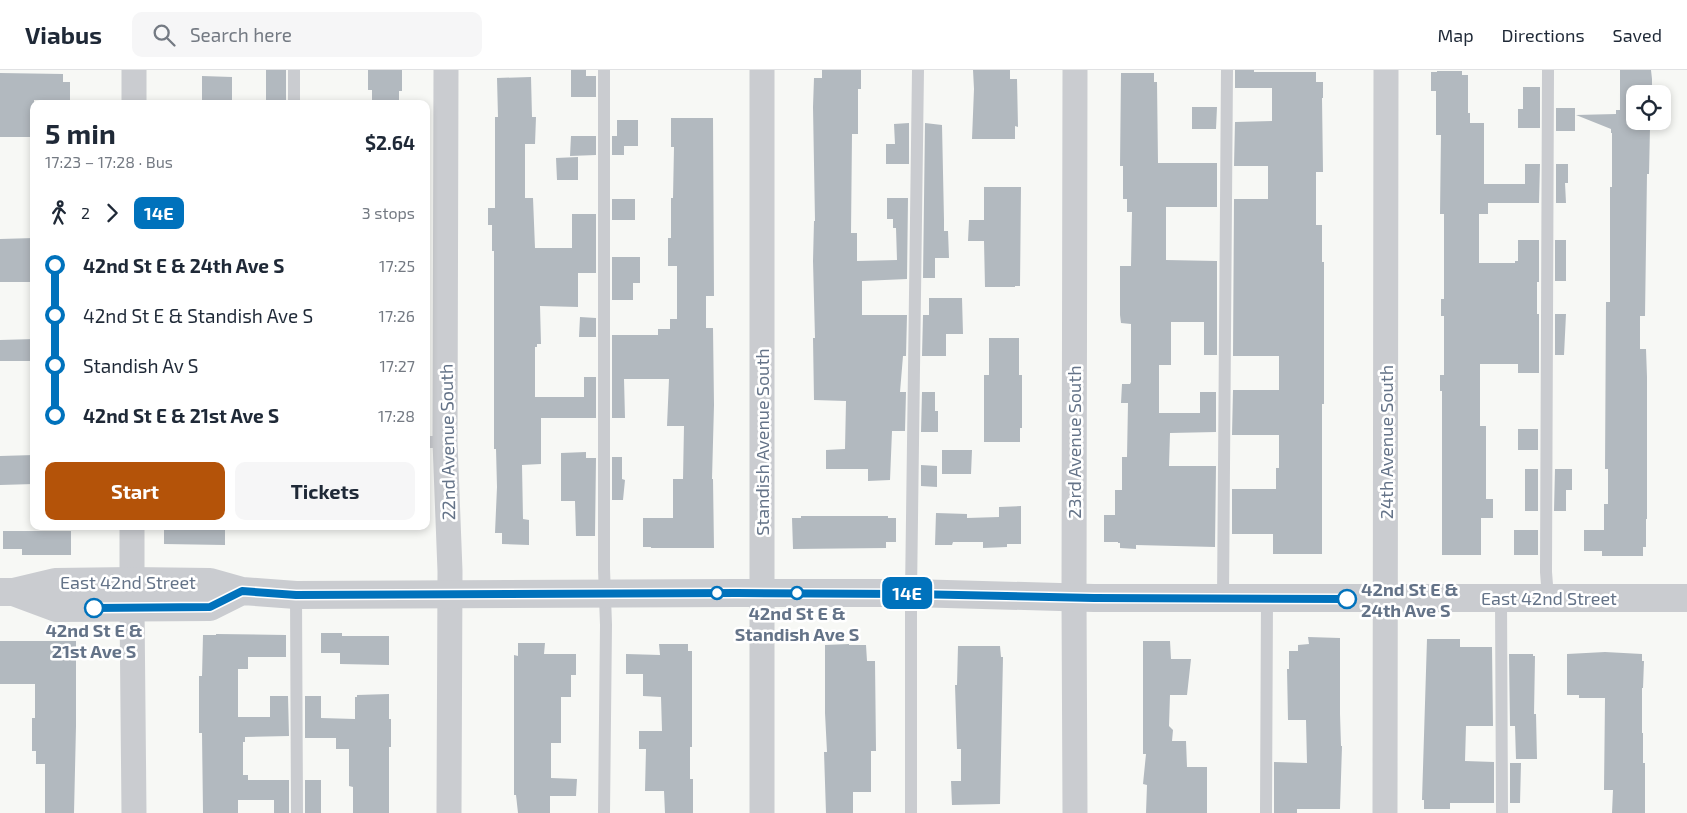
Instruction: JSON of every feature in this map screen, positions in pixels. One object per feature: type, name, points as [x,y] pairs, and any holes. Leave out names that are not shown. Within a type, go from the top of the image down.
[{"type":"street","points":[[134,70],[134,100]]},
{"type":"street","name":"22nd Avenue South","points":[[446,70],[435,442],[449,595],[449,813]]},
{"type":"street","name":"Standish Avenue South","points":[[762,70],[762,813]]},
{"type":"street","name":"23rd Avenue South","points":[[1075,70],[1075,813]]},
{"type":"street","name":"24th Avenue South","points":[[1385,813],[1386,70]]},
{"type":"street","points":[[132,530],[134,813]]},
{"type":"street","name":"East 42nd Street","points":[[7,592],[55,582],[132,594],[210,582],[242,591],[296,595],[762,593],[1223,599],[1687,598]]},
{"type":"lane","points":[[294,70],[294,100]]},
{"type":"lane","points":[[604,70],[606,625],[604,813]]},
{"type":"lane","points":[[911,813],[911,594],[918,70]]},
{"type":"lane","points":[[1223,599],[1227,70]]},
{"type":"lane","points":[[1548,70],[1546,562],[1548,598]]},
{"type":"lane","points":[[296,595],[297,813]]},
{"type":"lane","points":[[1501,598],[1502,813]]},
{"type":"lane","points":[[1266,813],[1267,599]]},
{"type":"building","points":[[266,70],[286,70],[286,100],[266,100]]},
{"type":"building","points":[[368,70],[402,70],[402,91],[399,91],[399,100],[372,100],[372,90],[368,90]]},
{"type":"building","points":[[571,70],[586,70],[586,76],[596,76],[596,97],[571,97]]},
{"type":"building","points":[[822,70],[861,70],[861,89],[858,89],[858,134],[852,134],[851,233],[857,233],[857,261],[897,260],[896,228],[893,228],[893,219],[887,219],[887,198],[908,198],[907,279],[862,281],[862,315],[907,315],[906,356],[903,356],[900,392],[906,392],[905,431],[892,431],[890,480],[868,481],[868,469],[826,469],[826,450],[845,449],[846,401],[814,400],[813,261],[815,221],[813,107],[814,78],[822,78]]},
{"type":"building","points":[[973,70],[1010,70],[1010,79],[1017,79],[1018,127],[1015,126],[1015,139],[972,139]]},
{"type":"building","points":[[1235,70],[1254,70],[1254,72],[1316,72],[1316,82],[1323,82],[1323,172],[1316,172],[1316,225],[1322,225],[1322,262],[1324,262],[1322,554],[1273,554],[1273,534],[1232,534],[1232,489],[1276,489],[1276,468],[1279,468],[1279,435],[1232,435],[1233,390],[1279,390],[1279,356],[1233,356],[1234,199],[1268,199],[1268,166],[1234,166],[1235,122],[1272,121],[1272,88],[1235,88]]},
{"type":"building","points":[[1620,70],[1651,70],[1652,85],[1626,85],[1626,130],[1650,130],[1649,174],[1647,174],[1645,316],[1640,316],[1640,349],[1646,349],[1647,377],[1647,519],[1646,547],[1643,547],[1643,556],[1602,556],[1602,551],[1584,551],[1584,530],[1604,530],[1604,504],[1608,504],[1608,469],[1605,469],[1606,302],[1610,302],[1612,133],[1611,129],[1576,115],[1616,114],[1616,110],[1620,110]]},
{"type":"building","points":[[1462,71],[1462,75],[1468,75],[1468,113],[1470,113],[1470,123],[1484,123],[1484,184],[1525,184],[1525,164],[1540,164],[1539,203],[1488,203],[1488,214],[1479,214],[1479,263],[1515,263],[1515,261],[1518,261],[1518,240],[1539,240],[1537,314],[1539,314],[1539,373],[1518,373],[1518,364],[1480,364],[1480,426],[1486,426],[1486,499],[1493,499],[1493,518],[1481,518],[1481,555],[1442,555],[1442,391],[1440,391],[1440,375],[1444,375],[1444,316],[1441,316],[1441,299],[1444,299],[1444,214],[1440,214],[1441,135],[1436,135],[1436,91],[1431,91],[1431,72]]},
{"type":"building","points":[[0,73],[63,74],[63,82],[70,82],[70,100],[30,100],[30,137],[0,137]]},
{"type":"building","points":[[1121,73],[1154,73],[1154,82],[1157,82],[1158,163],[1217,163],[1217,207],[1166,207],[1166,260],[1217,261],[1217,355],[1204,355],[1204,322],[1171,322],[1171,365],[1159,365],[1159,413],[1200,413],[1200,392],[1216,392],[1216,432],[1170,433],[1169,466],[1216,466],[1215,547],[1136,545],[1136,549],[1120,548],[1120,543],[1118,542],[1104,542],[1104,515],[1115,515],[1115,490],[1122,490],[1122,457],[1127,457],[1128,403],[1121,403],[1122,384],[1130,384],[1131,382],[1131,324],[1121,323],[1120,315],[1120,266],[1131,266],[1132,212],[1127,212],[1127,199],[1123,199],[1123,166],[1120,166]]},
{"type":"building","points":[[202,76],[232,77],[232,100],[202,100]]},
{"type":"building","points":[[531,77],[532,117],[536,117],[535,144],[525,144],[525,198],[533,198],[535,248],[572,248],[572,214],[596,214],[596,273],[578,273],[578,307],[540,306],[541,344],[537,344],[537,347],[535,347],[535,397],[584,397],[584,377],[596,377],[596,418],[541,418],[541,464],[522,465],[523,519],[529,520],[529,545],[502,544],[502,533],[495,533],[497,487],[496,449],[494,449],[494,251],[492,251],[492,225],[488,225],[488,208],[495,208],[495,117],[498,117],[497,78]]},
{"type":"building","points":[[1523,87],[1540,87],[1540,128],[1518,128],[1518,109],[1523,109]]},
{"type":"building","points":[[1192,107],[1217,107],[1216,129],[1192,129]]},
{"type":"building","points":[[1556,108],[1575,108],[1575,131],[1556,131]]},
{"type":"building","points":[[671,118],[713,118],[714,296],[706,296],[706,328],[713,328],[714,405],[712,479],[714,548],[643,547],[643,518],[673,518],[673,479],[683,479],[684,426],[667,426],[669,379],[624,379],[625,418],[612,418],[612,335],[658,335],[658,329],[670,329],[670,319],[677,319],[677,266],[668,266],[668,238],[671,238],[671,198],[673,198],[674,147],[671,147]]},
{"type":"building","points":[[617,120],[638,120],[638,146],[624,146],[624,155],[612,155],[612,136],[617,136]]},
{"type":"building","points":[[909,123],[909,164],[886,164],[886,144],[895,144],[894,124]]},
{"type":"building","points":[[925,123],[942,125],[944,231],[948,231],[949,258],[935,258],[935,278],[923,278]]},
{"type":"building","points":[[571,136],[596,136],[596,155],[570,156]]},
{"type":"building","points":[[578,157],[578,180],[557,180],[556,158]]},
{"type":"building","points":[[1556,164],[1568,164],[1568,183],[1565,183],[1566,203],[1556,203]]},
{"type":"building","points":[[984,187],[1021,187],[1020,286],[985,287],[984,241],[968,241],[969,220],[984,220]]},
{"type":"building","points":[[612,199],[635,199],[635,220],[612,220]]},
{"type":"building","points":[[30,238],[30,282],[0,282],[0,239]]},
{"type":"building","points":[[1555,240],[1566,240],[1566,281],[1555,281]]},
{"type":"building","points":[[612,257],[640,257],[640,283],[633,283],[633,300],[612,300]]},
{"type":"building","points":[[929,298],[962,298],[963,334],[946,334],[946,356],[922,356],[923,315],[929,315]]},
{"type":"building","points":[[1555,314],[1566,314],[1564,355],[1555,355]]},
{"type":"building","points":[[580,317],[596,318],[596,337],[579,337]]},
{"type":"building","points":[[989,338],[1019,338],[1019,375],[1022,375],[1022,428],[1020,428],[1020,442],[984,442],[984,375],[989,375]]},
{"type":"building","points":[[30,339],[30,361],[0,361],[0,340]]},
{"type":"building","points":[[922,392],[935,392],[935,411],[938,411],[938,432],[921,432]]},
{"type":"building","points":[[1518,429],[1538,429],[1538,450],[1518,450]]},
{"type":"building","points":[[942,450],[972,450],[971,474],[942,474]]},
{"type":"building","points":[[586,452],[586,458],[596,458],[595,536],[576,536],[575,501],[561,501],[561,453]]},
{"type":"building","points":[[30,455],[30,484],[0,485],[0,456]]},
{"type":"building","points":[[612,457],[622,457],[622,479],[625,480],[623,500],[612,500]]},
{"type":"building","points":[[921,465],[937,466],[937,487],[921,486]]},
{"type":"building","points":[[1525,469],[1538,469],[1538,511],[1525,511]]},
{"type":"building","points":[[1555,469],[1572,469],[1572,490],[1566,490],[1566,511],[1554,511]]},
{"type":"building","points":[[1021,506],[1021,544],[1007,544],[1007,547],[983,548],[983,542],[953,542],[952,545],[935,545],[936,513],[967,514],[967,518],[999,517],[999,507]]},
{"type":"building","points":[[801,516],[888,516],[888,518],[896,518],[896,542],[886,542],[886,548],[793,549],[792,518],[801,518]]},
{"type":"building","points":[[164,530],[225,530],[225,545],[164,544]]},
{"type":"building","points":[[1514,530],[1538,530],[1538,555],[1514,555]]},
{"type":"building","points":[[3,531],[71,531],[71,555],[22,555],[22,549],[3,549]]},
{"type":"building","points":[[321,633],[342,633],[342,636],[389,636],[389,665],[340,664],[340,653],[321,653]]},
{"type":"building","points":[[203,635],[286,635],[286,657],[248,657],[248,669],[238,669],[238,717],[270,717],[270,696],[288,696],[289,736],[245,737],[245,742],[243,742],[243,775],[248,775],[248,780],[289,780],[289,813],[274,813],[274,800],[238,800],[238,813],[203,813],[202,733],[199,733],[199,676],[202,676]]},
{"type":"building","points":[[1308,637],[1340,638],[1342,746],[1340,809],[1297,809],[1297,813],[1274,813],[1274,762],[1307,763],[1306,720],[1288,720],[1287,669],[1289,669],[1289,651],[1298,651],[1298,645],[1309,644]]},
{"type":"building","points":[[1427,639],[1460,639],[1460,647],[1492,647],[1493,726],[1466,726],[1465,761],[1494,762],[1494,803],[1450,803],[1450,809],[1424,809],[1424,800],[1422,800]]},
{"type":"building","points":[[0,641],[76,641],[74,813],[45,813],[45,764],[36,764],[36,751],[32,751],[32,718],[35,718],[35,684],[0,684]]},
{"type":"building","points":[[1143,641],[1170,641],[1171,659],[1191,659],[1187,695],[1170,695],[1169,726],[1173,730],[1172,741],[1186,741],[1187,767],[1207,767],[1207,813],[1146,813],[1147,785],[1143,784],[1146,754],[1143,754]]},
{"type":"building","points":[[518,643],[545,643],[544,654],[576,654],[576,675],[571,675],[571,697],[561,697],[561,743],[551,743],[551,778],[577,779],[576,796],[550,796],[550,813],[518,813],[516,795],[514,795],[514,655],[518,656]]},
{"type":"building","points":[[659,644],[688,644],[688,651],[692,651],[690,779],[693,779],[693,813],[665,813],[664,791],[645,791],[646,749],[639,749],[639,731],[662,731],[661,697],[643,696],[643,674],[626,674],[626,654],[660,655]]},
{"type":"building","points":[[825,645],[866,645],[867,661],[875,661],[876,751],[871,751],[871,792],[853,792],[853,813],[826,813],[824,752],[827,752]]},
{"type":"building","points":[[958,646],[1000,646],[1001,657],[1003,657],[1000,804],[952,805],[951,781],[961,781],[961,749],[957,749],[955,685],[957,685]]},
{"type":"building","points":[[1605,652],[1642,654],[1642,661],[1644,661],[1642,733],[1643,763],[1645,763],[1645,813],[1612,813],[1613,790],[1604,790],[1605,698],[1579,698],[1579,695],[1567,695],[1567,654]]},
{"type":"building","points":[[1509,654],[1533,654],[1535,656],[1534,714],[1536,714],[1537,759],[1516,759],[1515,726],[1510,726]]},
{"type":"building","points":[[389,694],[391,747],[389,747],[389,813],[353,813],[353,787],[349,786],[349,749],[336,749],[336,738],[305,738],[305,696],[321,696],[321,718],[355,719],[355,697],[357,695]]},
{"type":"building","points":[[1510,763],[1521,763],[1520,803],[1510,803]]},
{"type":"building","points":[[305,780],[321,780],[321,813],[305,813]]},
{"type":"bus line","name":"14E","points":[[94,608],[210,607],[242,591],[296,595],[737,593],[1347,599]]},
{"type":"place","name":"42nd St E & Standish Ave S","points":[[797,593]]},
{"type":"place","name":"42nd St E & 24th Ave S","points":[[1347,599]]},
{"type":"place","name":"42nd St E & 21st Ave S","points":[[94,608]]}]
